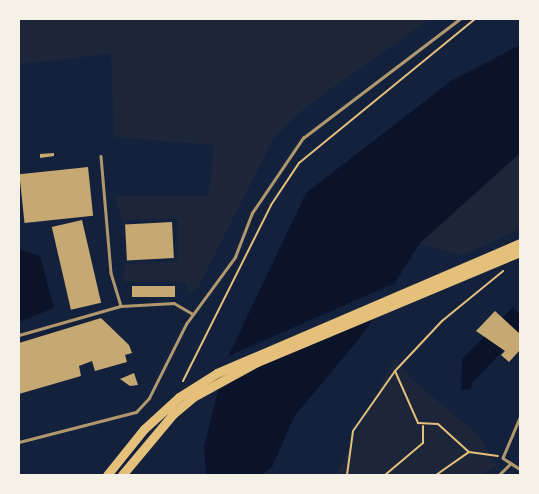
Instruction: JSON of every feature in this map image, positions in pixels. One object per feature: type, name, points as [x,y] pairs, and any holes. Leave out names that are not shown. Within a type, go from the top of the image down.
[{"type":"highway","points":[[107,475],[144,429],[178,397],[217,373],[520,243]]},
{"type":"highway","points":[[122,475],[173,414],[201,393],[257,362],[520,252]]},
{"type":"lane","points":[[19,442],[136,412],[149,398],[193,314],[235,257],[252,213],[303,138],[460,19]]},
{"type":"lane","points":[[101,156],[111,273],[121,306]]},
{"type":"lane","points":[[19,335],[121,306],[174,303],[193,314]]},
{"type":"lane","points":[[520,418],[504,458],[510,464],[520,469]]},
{"type":"lane","points":[[499,475],[510,464]]},
{"type":"path","points":[[181,386],[271,205],[299,162],[474,19]]},
{"type":"path","points":[[347,475],[353,431],[395,371],[442,320],[505,269]]},
{"type":"path","points":[[395,371],[418,423],[422,425],[438,424],[452,432],[470,452],[504,458]]},
{"type":"path","points":[[385,475],[423,444],[422,425]]},
{"type":"path","points":[[436,475],[470,452]]},
{"type":"shaded area","points":[[19,19],[430,19],[308,105],[274,138],[198,288],[189,294],[186,282],[123,282],[125,264],[177,261],[178,219],[122,220],[115,196],[208,196],[215,145],[114,137],[111,54],[19,64]]},
{"type":"shaded area","points":[[520,45],[520,153],[420,243],[363,334],[294,417],[272,467],[262,475],[206,475],[204,447],[225,363],[306,193],[451,81]]},
{"type":"shaded area","points":[[520,153],[520,229],[462,256],[420,243]]},
{"type":"shaded area","points":[[19,249],[40,256],[54,308],[19,322]]},
{"type":"shaded area","points":[[513,307],[520,315],[520,333],[472,383],[471,389],[461,390],[462,359]]},
{"type":"shaded area","points":[[395,357],[409,377],[478,435],[497,466],[481,475],[336,475]]},
{"type":"pier","points":[[398,282],[376,318],[258,367],[215,390],[223,360],[233,354]]},
{"type":"building","points":[[54,153],[54,156],[40,158],[40,154]]},
{"type":"building","points":[[88,167],[93,216],[24,223],[19,174]]},
{"type":"building","points":[[82,220],[101,303],[71,310],[52,227]]},
{"type":"building","points":[[172,222],[174,258],[127,260],[125,224]]},
{"type":"building","points":[[132,286],[175,286],[175,297],[132,297]]},
{"type":"building","points":[[495,311],[520,334],[520,350],[509,362],[501,355],[505,351],[476,331]]},
{"type":"building","points":[[101,318],[129,345],[132,353],[125,355],[127,362],[95,371],[92,361],[79,366],[81,376],[19,394],[19,343]]},
{"type":"building","points":[[134,373],[138,385],[130,386],[120,379]]}]
